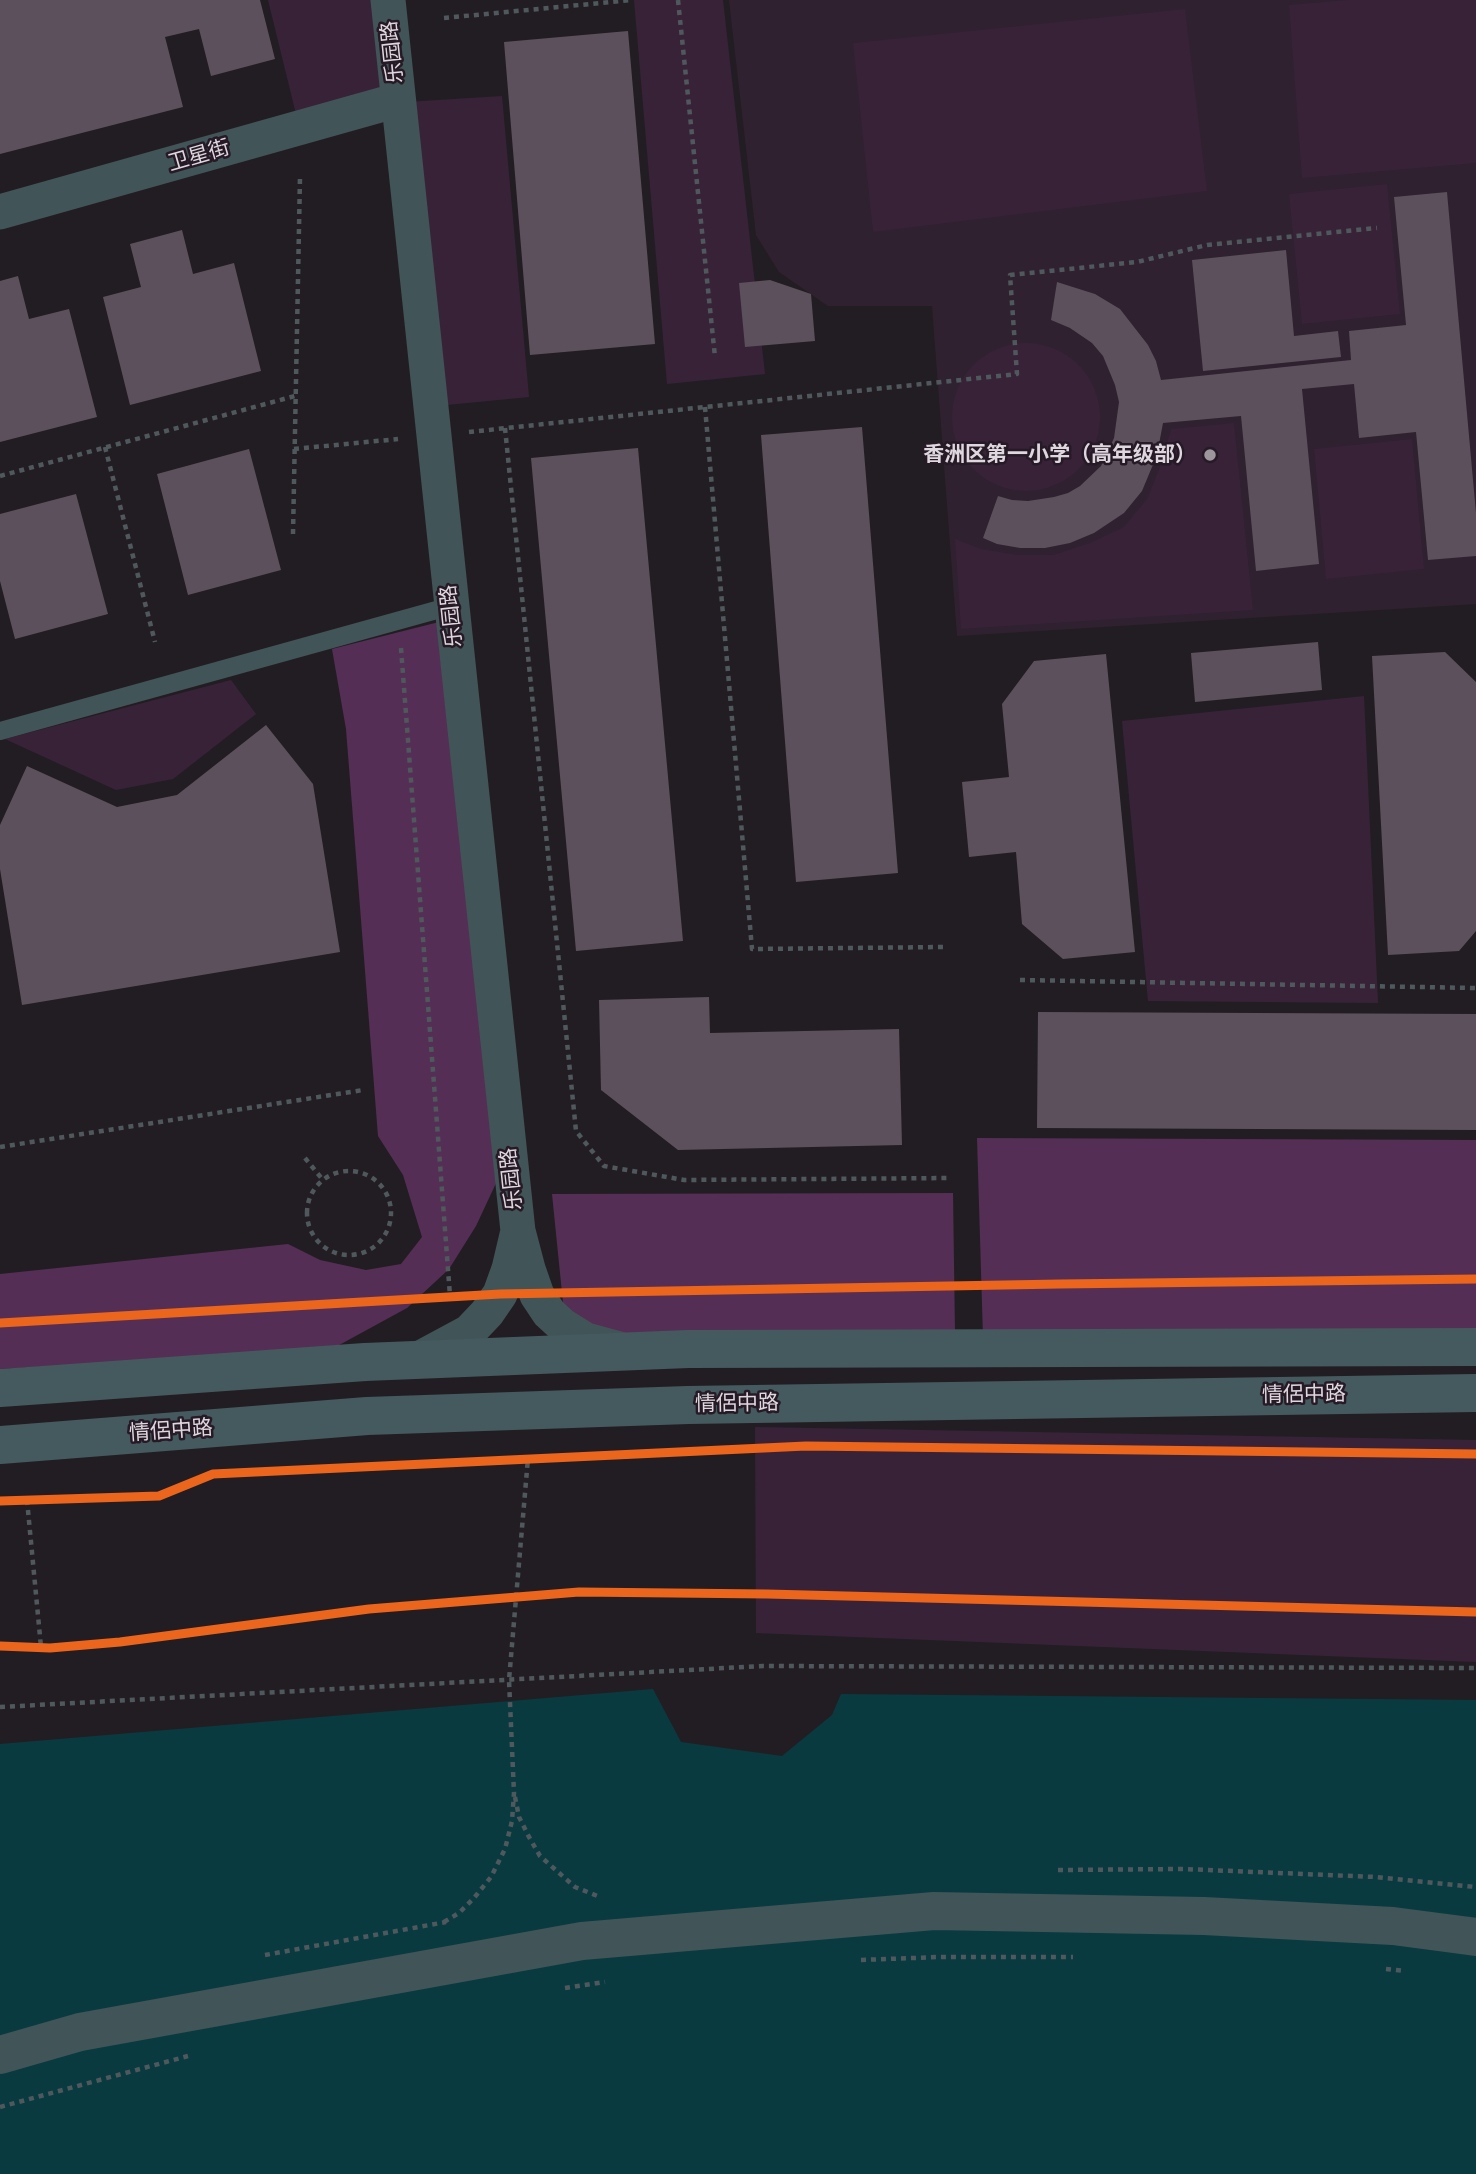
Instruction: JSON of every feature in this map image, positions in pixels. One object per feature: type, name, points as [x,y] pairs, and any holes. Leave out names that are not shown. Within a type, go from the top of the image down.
[{"type":"highway","points":[[0,1388],[365,1362],[688,1349],[1476,1347]]},
{"type":"highway","name":"情侶中路","points":[[0,1445],[367,1416],[688,1405],[1476,1393]]},
{"type":"street","name":"乐园路","points":[[388,0],[518,1231]]},
{"type":"street","name":"卫星街","points":[[0,212],[398,100]]},
{"type":"street","points":[[417,1360],[469,1332],[487,1313],[500,1294],[518,1231]]},
{"type":"street","points":[[518,1231],[537,1294],[549,1313],[586,1340],[631,1352]]},
{"type":"street","points":[[0,2055],[80,2032],[582,1941],[934,1911],[1244,1918],[1393,1926],[1476,1937]]},
{"type":"lane","points":[[0,731],[451,606]]},
{"type":"path","points":[[444,18],[632,0]]},
{"type":"path","points":[[678,0],[715,357]]},
{"type":"path","points":[[293,534],[300,177]]},
{"type":"path","points":[[294,450],[1017,374],[1010,275],[1137,262],[1208,245],[1377,228]]},
{"type":"path","points":[[0,476],[295,396]]},
{"type":"path","points":[[705,407],[752,948],[944,947]]},
{"type":"path","points":[[505,428],[576,1131],[604,1166],[684,1180],[950,1178]]},
{"type":"path","points":[[105,447],[155,642]]},
{"type":"path","points":[[399,620],[450,1297]]},
{"type":"path","points":[[1020,980],[1476,988]]},
{"type":"path","points":[[0,1147],[363,1090]]},
{"type":"path","points":[[305,1158],[323,1180]]},
{"type":"path","points":[[349,1171],[374,1180],[383,1189],[389,1201],[390,1222],[380,1241],[369,1250],[356,1255],[342,1255],[317,1241],[310,1230],[308,1203],[323,1180],[349,1171]]},
{"type":"path","points":[[436,1298],[500,1294]]},
{"type":"path","points":[[443,1922],[459,1913],[491,1877],[505,1849],[512,1821],[509,1680],[528,1458]]},
{"type":"path","points":[[514,1459],[542,1458]]},
{"type":"path","points":[[13,1500],[40,1500]]},
{"type":"path","points":[[27,1500],[45,1648],[27,1647]]},
{"type":"path","points":[[502,1599],[528,1597]]},
{"type":"path","points":[[0,1707],[763,1666],[1476,1668]]},
{"type":"path","points":[[513,1793],[519,1817],[540,1856],[575,1887],[604,1899]]},
{"type":"path","points":[[855,1961],[939,1957],[1086,1957]]},
{"type":"path","points":[[1379,1968],[1407,1971]]},
{"type":"path","points":[[562,1989],[612,1982]]},
{"type":"path","points":[[0,2107],[197,2054]]},
{"type":"shaded area","points":[[268,0],[377,0],[387,93],[296,114]]},
{"type":"shaded area","points":[[634,0],[723,0],[765,374],[667,384]]},
{"type":"shaded area","name":"香洲区第一小学（高年级部）","points":[[729,0],[1476,0],[1476,604],[957,636],[932,306],[828,306],[779,272],[756,235]]},
{"type":"shaded area","points":[[1347,0],[1476,0],[1476,163],[1302,178],[1289,5]]},
{"type":"shaded area","points":[[1185,9],[1207,191],[873,232],[853,43]]},
{"type":"shaded area","points":[[502,96],[529,397],[436,406],[407,102]]},
{"type":"shaded area","points":[[1387,184],[1400,314],[1302,324],[1289,194]]},
{"type":"shaded area","points":[[1026,343],[1054,349],[1078,365],[1094,389],[1100,417],[1094,445],[1078,469],[1054,485],[1026,491],[998,485],[974,469],[958,445],[952,417],[958,389],[974,365],[998,349]]},
{"type":"shaded area","points":[[1234,423],[1253,610],[961,629],[955,539],[981,549],[1018,555],[1053,555],[1090,543],[1124,527],[1147,499],[1162,462],[1171,429]]},
{"type":"shaded area","points":[[1412,439],[1424,569],[1326,579],[1314,449]]},
{"type":"shaded area","points":[[443,621],[497,1181],[476,1226],[449,1269],[407,1308],[330,1350],[0,1369],[0,1274],[288,1244],[320,1260],[366,1270],[401,1264],[422,1237],[403,1175],[378,1136],[346,729],[332,649]]},
{"type":"shaded area","points":[[231,680],[256,714],[173,779],[116,790],[5,739]]},
{"type":"shaded area","points":[[1364,696],[1378,1003],[1148,1001],[1122,721]]},
{"type":"shaded area","points":[[977,1138],[1476,1140],[1476,1336],[983,1337]]},
{"type":"shaded area","points":[[953,1193],[955,1334],[567,1342],[552,1194]]},
{"type":"shaded area","points":[[755,1427],[1476,1440],[1476,1662],[756,1633]]},
{"type":"water","points":[[653,1689],[681,1742],[782,1756],[832,1715],[841,1694],[1476,1700],[1476,2174],[0,2174],[0,1744]]},
{"type":"building","points":[[0,0],[260,0],[275,59],[211,76],[199,29],[165,37],[183,107],[0,154]]},
{"type":"building","points":[[628,31],[655,344],[530,355],[504,42]]},
{"type":"building","points":[[1447,192],[1476,513],[1476,556],[1428,560],[1416,432],[1359,438],[1354,384],[1302,389],[1319,564],[1256,571],[1241,416],[1163,423],[1157,455],[1142,491],[1124,513],[1094,533],[1070,543],[1045,548],[1020,548],[997,544],[983,538],[998,496],[1028,501],[1068,493],[1080,486],[1101,466],[1114,438],[1119,402],[1115,385],[1103,356],[1092,343],[1070,328],[1051,320],[1057,282],[1095,294],[1120,309],[1148,345],[1161,380],[1351,360],[1349,331],[1406,325],[1394,197]]},
{"type":"building","points":[[182,230],[193,274],[234,263],[261,371],[130,405],[103,297],[141,287],[130,244]]},
{"type":"building","points":[[1286,250],[1294,336],[1338,331],[1341,357],[1203,371],[1192,260]]},
{"type":"building","points":[[18,276],[29,319],[69,309],[97,417],[0,442],[0,281]]},
{"type":"building","points":[[770,280],[811,294],[815,341],[745,347],[739,283]]},
{"type":"building","points":[[862,427],[898,873],[796,882],[761,435]]},
{"type":"building","points":[[638,448],[683,941],[576,951],[531,458]]},
{"type":"building","points":[[249,449],[281,570],[188,595],[157,474]]},
{"type":"building","points":[[76,494],[108,614],[15,639],[0,581],[0,514]]},
{"type":"building","points":[[1318,642],[1322,690],[1195,702],[1191,653]]},
{"type":"building","points":[[1445,652],[1476,682],[1476,931],[1459,951],[1388,955],[1372,656]]},
{"type":"building","points":[[1106,654],[1135,952],[1063,959],[1022,924],[1016,852],[969,857],[962,782],[1009,777],[1002,704],[1034,661]]},
{"type":"building","points":[[266,725],[313,784],[340,952],[22,1005],[0,869],[0,825],[27,766],[117,807],[177,795]]},
{"type":"building","points":[[709,997],[710,1033],[899,1029],[902,1145],[678,1150],[601,1090],[599,1000]]},
{"type":"building","points":[[1038,1012],[1476,1014],[1476,1130],[1037,1128]]},
{"type":"cycle path","points":[[0,1323],[500,1294],[1476,1279]]},
{"type":"cycle path","points":[[0,1501],[159,1496],[213,1474],[806,1446],[1476,1454]]},
{"type":"cycle path","points":[[0,1646],[50,1648],[120,1642],[369,1609],[579,1592],[767,1594],[1476,1612]]},
{"type":"place","name":"香洲区第一小学（高年级部）","points":[[1210,455]]}]
